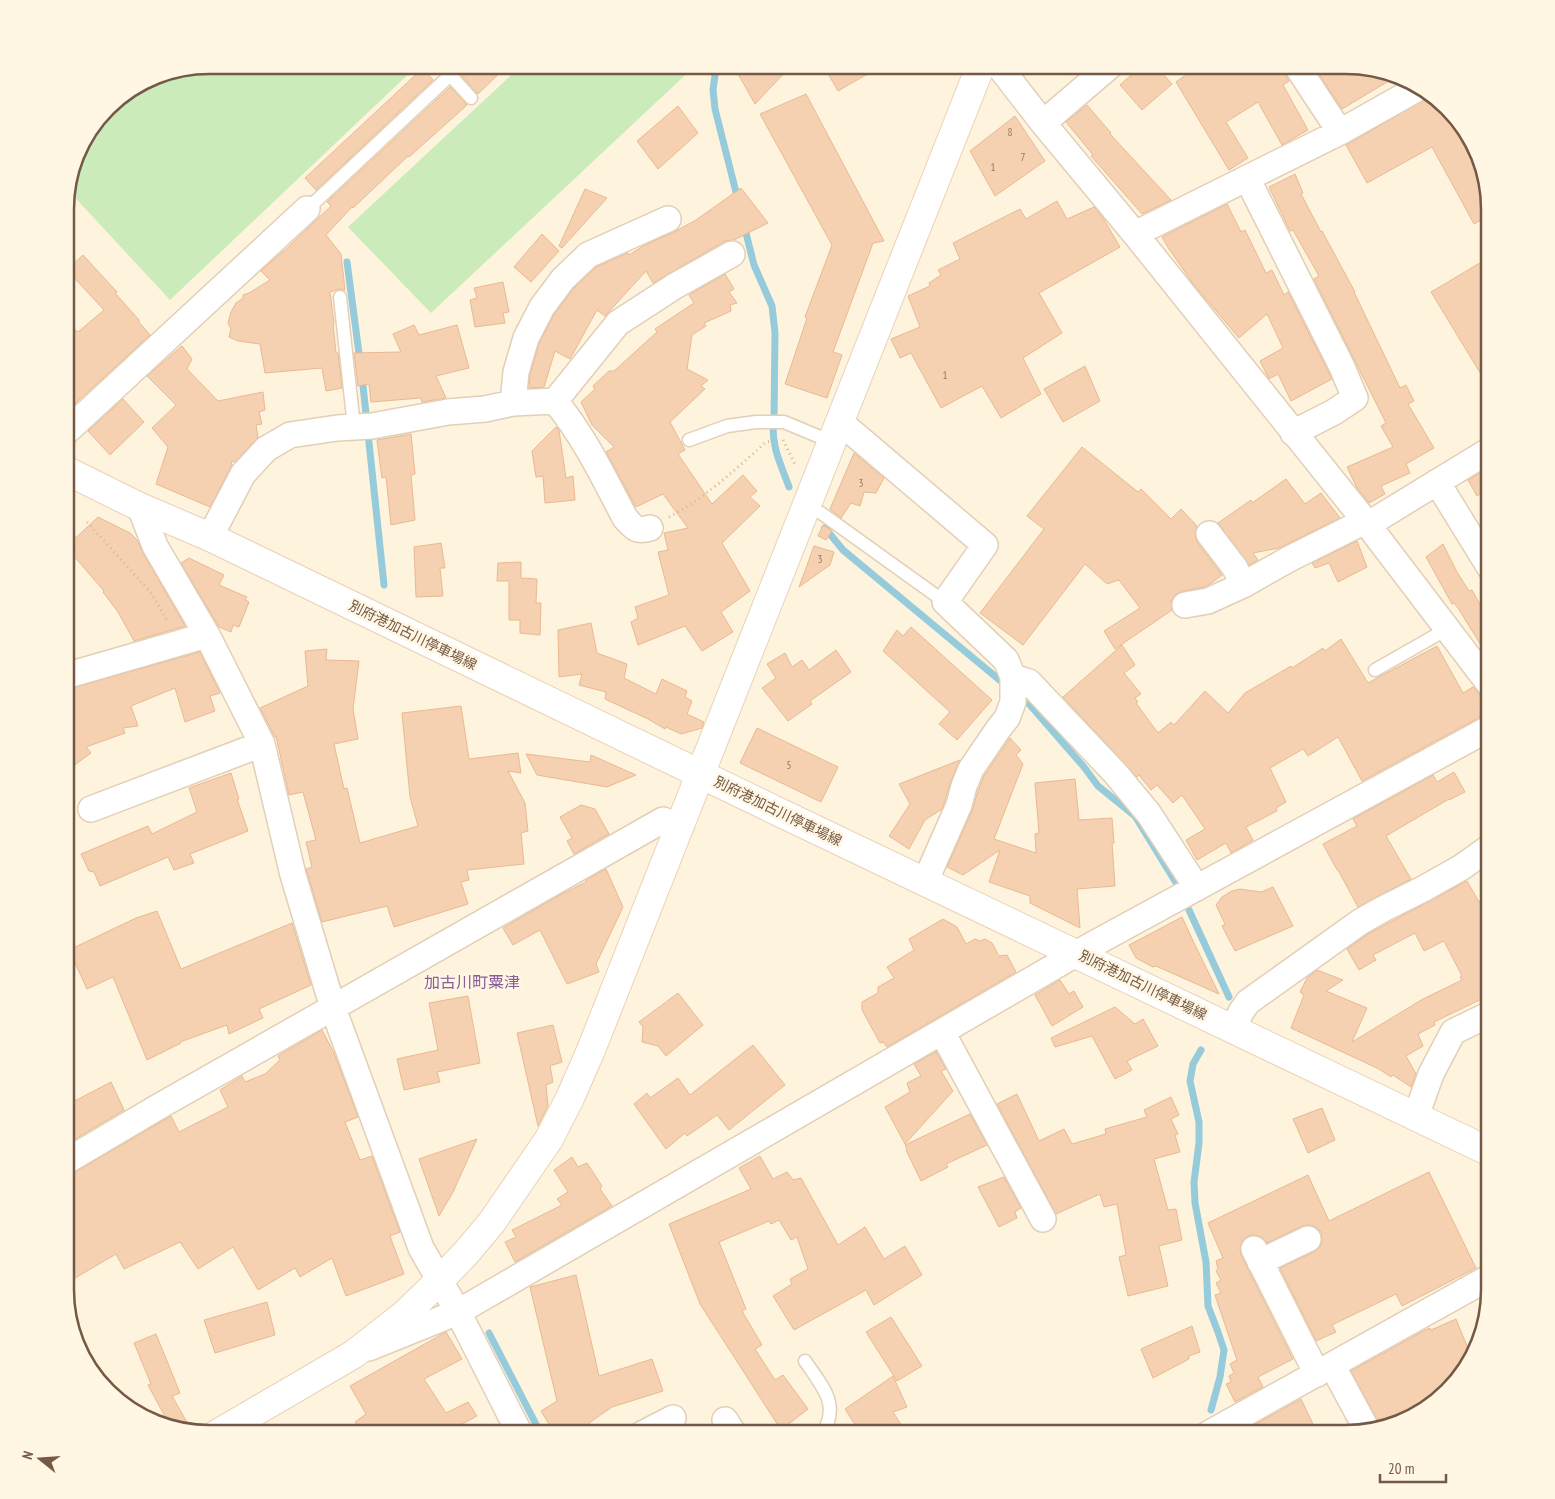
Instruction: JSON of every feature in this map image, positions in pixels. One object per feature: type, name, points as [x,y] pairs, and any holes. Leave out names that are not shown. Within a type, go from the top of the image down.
[{"type":"main road","points":[[240,1425],[354,1354],[405,1314],[440,1281],[492,1222],[549,1139],[591,1050],[977,74]]},
{"type":"main road","name":"別府港加古川停車場線","points":[[74,476],[210,537],[1481,1148]]},
{"type":"street","points":[[1005,74],[1366,523],[1481,673]]},
{"type":"street","points":[[1043,123],[1100,74]]},
{"type":"street","points":[[1302,74],[1340,132]]},
{"type":"street","points":[[1135,234],[1340,132],[1413,92]]},
{"type":"street","points":[[1247,178],[1338,359],[1355,398],[1334,412],[1293,433]]},
{"type":"street","points":[[74,424],[311,206]]},
{"type":"street","points":[[512,403],[516,372],[526,338],[542,307],[563,278],[588,255],[668,219]]},
{"type":"street","points":[[210,537],[243,474],[266,449],[290,435],[448,412],[485,409],[512,403],[555,401],[618,323],[675,286],[732,254]]},
{"type":"street","points":[[555,401],[571,421],[625,518],[638,530],[650,528]]},
{"type":"street","points":[[836,432],[985,545],[945,602],[1006,660],[1014,677],[1013,702],[1007,718],[972,768],[964,786],[959,805],[925,882]]},
{"type":"street","points":[[1185,605],[1208,601],[1289,559],[1366,523],[1481,455]]},
{"type":"street","points":[[1437,482],[1481,553]]},
{"type":"street","points":[[140,507],[155,546],[207,635],[262,744],[292,875],[333,1008],[421,1248],[458,1312],[515,1425]]},
{"type":"street","points":[[1209,534],[1235,568],[1243,584]]},
{"type":"street","points":[[74,673],[207,635]]},
{"type":"street","points":[[1014,677],[1029,682],[1116,774],[1149,814],[1197,888]]},
{"type":"street","points":[[354,1354],[458,1312],[1078,954],[1481,733]]},
{"type":"street","points":[[91,809],[142,780],[262,744]]},
{"type":"street","points":[[74,1157],[663,820],[679,827]]},
{"type":"street","points":[[1234,1029],[1241,1012],[1248,1002],[1360,922],[1462,867],[1481,853]]},
{"type":"street","points":[[1416,1116],[1431,1074],[1453,1032],[1481,1018]]},
{"type":"street","points":[[942,1032],[1043,1219]]},
{"type":"street","points":[[1308,1239],[1257,1255],[1324,1369],[1363,1424]]},
{"type":"street","points":[[1224,1425],[1481,1282]]},
{"type":"street","points":[[659,1425],[673,1418]]},
{"type":"lane","points":[[311,206],[450,75],[472,98]]},
{"type":"lane","points":[[340,297],[362,426]]},
{"type":"lane","points":[[689,440],[727,426],[756,422],[784,422],[836,432]]},
{"type":"lane","points":[[821,513],[945,602]]},
{"type":"lane","points":[[1375,670],[1447,630]]},
{"type":"lane","points":[[805,1361],[830,1402],[828,1425]]},
{"type":"path","points":[[782,437],[797,468]]},
{"type":"path","points":[[650,528],[701,498],[766,442]]},
{"type":"path","points":[[87,522],[152,594],[178,643]]},
{"type":"green space","points":[[200,74],[409,74],[170,300],[74,197],[78,174],[92,141],[107,120],[120,107],[141,92],[157,84],[174,78]]},
{"type":"green space","points":[[512,74],[686,74],[431,313],[348,227]]},
{"type":"building","points":[[417,74],[428,74],[433,80],[316,190],[305,178]]},
{"type":"building","points":[[464,74],[499,74],[478,94],[462,76]]},
{"type":"building","points":[[738,74],[783,74],[755,104]]},
{"type":"building","points":[[828,74],[867,74],[838,91]]},
{"type":"building","points":[[1132,74],[1163,74],[1172,84],[1142,110],[1120,85]]},
{"type":"building","points":[[1187,74],[1285,74],[1289,81],[1283,85],[1308,130],[1282,145],[1258,102],[1226,122],[1248,158],[1229,170],[1176,82]]},
{"type":"building","points":[[1319,74],[1355,74],[1389,81],[1342,109]]},
{"type":"building","points":[[450,87],[467,105],[352,207],[326,235],[341,254],[345,290],[339,289],[330,292],[336,353],[338,353],[342,388],[326,391],[322,368],[265,373],[260,344],[238,341],[229,337],[231,329],[228,323],[236,303],[243,298],[243,295],[270,280],[261,271],[331,206],[327,202]]},
{"type":"building","points":[[806,94],[884,241],[873,243],[833,352],[842,355],[827,398],[785,384],[807,318],[805,317],[832,245],[760,114]]},
{"type":"building","points":[[1425,100],[1448,120],[1458,134],[1473,163],[1479,183],[1481,220],[1474,224],[1432,147],[1367,183],[1346,145]]},
{"type":"building","points":[[1087,105],[1110,134],[1171,200],[1142,214],[1091,156],[1093,155],[1066,122]]},
{"type":"building","points":[[678,106],[698,133],[658,169],[637,141]]},
{"type":"building","points":[[1015,116],[1045,161],[995,196],[970,151]]},
{"type":"building","points":[[1295,174],[1303,193],[1301,194],[1355,292],[1400,388],[1406,385],[1414,401],[1408,404],[1434,448],[1406,464],[1410,473],[1381,486],[1385,494],[1369,503],[1357,488],[1347,467],[1393,447],[1381,426],[1386,423],[1314,279],[1319,276],[1293,230],[1290,231],[1269,187]]},
{"type":"building","points":[[741,188],[768,223],[734,240],[725,241],[653,283],[646,271],[605,316],[597,310],[570,359],[555,351],[544,387],[529,388],[530,375],[539,343],[554,315],[574,288],[596,267],[628,253],[629,255],[645,245],[674,232],[696,220]]},
{"type":"building","points":[[585,189],[607,198],[562,248],[559,246]]},
{"type":"building","points":[[1057,201],[1067,219],[1094,207],[1103,218],[1120,247],[1039,293],[1062,333],[1023,358],[1041,394],[1001,418],[982,386],[941,408],[911,353],[900,358],[891,339],[920,327],[908,296],[930,286],[929,283],[941,275],[938,270],[960,259],[953,243],[1020,209],[1026,219]]},
{"type":"building","points":[[1227,204],[1241,232],[1245,230],[1266,273],[1272,270],[1284,295],[1288,292],[1332,379],[1291,401],[1278,374],[1269,379],[1260,361],[1283,348],[1267,314],[1239,338],[1194,285],[1162,237]]},
{"type":"building","points":[[542,234],[559,251],[531,282],[514,267]]},
{"type":"building","points":[[83,255],[117,292],[115,293],[150,335],[74,405],[74,329],[78,332],[104,310],[74,278],[74,263]]},
{"type":"building","points":[[1481,262],[1481,374],[1431,292]]},
{"type":"building","points":[[725,274],[734,289],[729,292],[737,303],[730,305],[731,311],[704,323],[706,326],[692,335],[687,369],[708,380],[701,386],[705,389],[670,422],[685,450],[678,454],[712,504],[743,475],[757,491],[750,497],[760,506],[722,543],[750,591],[721,612],[733,632],[702,651],[685,626],[638,645],[631,622],[638,618],[635,607],[669,595],[658,552],[668,550],[664,533],[688,528],[663,494],[636,507],[606,452],[614,447],[592,425],[581,402],[595,389],[593,386],[609,371],[614,371],[657,332],[655,329],[694,303],[689,295]]},
{"type":"building","points":[[503,282],[509,312],[503,313],[505,323],[475,327],[470,300],[477,298],[474,288]]},
{"type":"building","points":[[414,325],[419,335],[457,325],[469,368],[436,376],[446,398],[422,402],[421,398],[371,402],[369,384],[358,386],[354,353],[401,352],[393,334]]},
{"type":"building","points":[[182,346],[192,359],[187,369],[218,401],[263,392],[265,410],[259,412],[262,424],[256,425],[258,437],[236,461],[231,462],[232,465],[210,507],[156,484],[168,447],[152,428],[176,405],[147,376]]},
{"type":"building","points":[[1085,366],[1100,401],[1063,422],[1044,389]]},
{"type":"building","points":[[123,399],[144,422],[110,455],[88,431]]},
{"type":"building","points":[[556,427],[559,430],[566,478],[573,476],[575,500],[545,503],[543,476],[536,477],[532,451]]},
{"type":"building","points":[[411,434],[415,474],[411,475],[415,520],[391,525],[386,477],[382,478],[377,440]]},
{"type":"building","points":[[1082,447],[1138,492],[1141,489],[1171,519],[1181,509],[1197,526],[1195,535],[1197,542],[1222,575],[1204,587],[1176,594],[1171,601],[1172,610],[1115,649],[1104,631],[1140,608],[1119,580],[1107,584],[1085,564],[1023,645],[980,613],[1044,529],[1027,516]]},
{"type":"building","points":[[854,453],[884,478],[876,493],[864,492],[860,506],[851,503],[841,518],[830,509]]},
{"type":"building","points":[[1481,472],[1481,493],[1477,496],[1468,480]]},
{"type":"building","points":[[1286,479],[1305,504],[1321,493],[1340,518],[1279,548],[1253,553],[1258,560],[1249,565],[1218,523],[1251,500],[1252,503]]},
{"type":"building","points":[[98,517],[130,533],[137,540],[185,626],[134,641],[104,591],[74,556],[74,540]]},
{"type":"building","points":[[823,525],[832,531],[826,540],[818,536]]},
{"type":"building","points":[[1357,541],[1367,567],[1338,582],[1329,563],[1315,568],[1312,563]]},
{"type":"building","points":[[441,543],[445,568],[440,568],[443,596],[416,597],[414,547]]},
{"type":"building","points":[[1443,544],[1457,572],[1469,591],[1472,590],[1481,606],[1481,645],[1458,608],[1454,603],[1452,604],[1426,557]]},
{"type":"building","points":[[814,546],[834,552],[830,565],[799,587]]},
{"type":"building","points":[[189,558],[224,575],[219,585],[247,597],[245,600],[249,602],[239,627],[233,625],[231,632],[219,627],[181,563]]},
{"type":"building","points":[[521,562],[521,578],[537,579],[536,603],[541,603],[540,635],[520,633],[520,620],[509,620],[509,581],[497,581],[498,563]]},
{"type":"building","points":[[591,623],[597,653],[627,664],[624,678],[656,694],[662,679],[687,691],[685,697],[692,701],[687,714],[704,722],[702,728],[681,734],[666,727],[665,729],[605,699],[606,692],[579,685],[582,674],[559,677],[558,630]]},
{"type":"building","points":[[911,627],[992,700],[957,740],[939,724],[950,712],[883,651],[897,630],[903,636]]},
{"type":"building","points":[[1341,639],[1368,683],[1437,646],[1463,693],[1473,687],[1481,696],[1480,717],[1362,781],[1338,737],[1308,756],[1303,749],[1270,768],[1286,802],[1276,808],[1277,811],[1246,827],[1253,840],[1231,853],[1226,843],[1197,860],[1186,840],[1205,829],[1182,795],[1173,803],[1157,785],[1151,790],[1139,775],[1137,777],[1063,697],[1122,645],[1135,665],[1124,673],[1141,694],[1135,698],[1138,702],[1136,703],[1158,733],[1171,722],[1174,725],[1205,691],[1228,713],[1245,693],[1291,666],[1292,668],[1323,648],[1325,651]]},
{"type":"building","points":[[327,649],[326,660],[359,661],[353,709],[358,739],[334,744],[344,789],[347,788],[360,843],[418,826],[410,797],[402,713],[461,706],[469,759],[518,753],[521,773],[508,771],[525,803],[528,831],[521,833],[524,864],[467,870],[469,880],[461,882],[468,904],[394,927],[387,906],[322,922],[306,869],[312,867],[306,842],[316,840],[303,792],[289,795],[276,736],[260,708],[308,686],[305,651]]},
{"type":"building","points":[[836,650],[851,672],[810,701],[812,704],[788,721],[762,688],[776,678],[767,664],[785,653],[792,667],[802,660],[809,670]]},
{"type":"building","points":[[200,652],[220,693],[210,696],[215,711],[185,722],[175,688],[131,706],[138,726],[123,728],[125,733],[86,747],[91,753],[74,765],[74,687]]},
{"type":"building","points":[[757,728],[838,767],[821,802],[740,763]]},
{"type":"building","points":[[1010,738],[1021,750],[1016,755],[1023,764],[994,839],[1036,853],[1035,834],[1039,833],[1035,783],[1075,779],[1079,820],[1112,818],[1115,886],[1077,889],[1080,928],[1030,903],[1030,896],[989,882],[1000,850],[963,875],[947,867],[972,811],[984,776]]},
{"type":"building","points":[[526,754],[590,762],[591,755],[636,775],[607,787],[537,775]]},
{"type":"building","points":[[960,760],[942,809],[925,820],[909,849],[889,836],[910,804],[899,784]]},
{"type":"building","points":[[1454,772],[1465,792],[1449,799],[1386,836],[1411,879],[1358,907],[1323,844],[1357,826],[1353,819],[1433,775],[1437,782]]},
{"type":"building","points":[[231,773],[239,799],[237,799],[248,831],[190,854],[194,863],[174,870],[168,857],[100,886],[94,872],[89,871],[81,854],[148,826],[152,834],[197,812],[189,788]]},
{"type":"building","points":[[581,805],[595,809],[609,834],[574,854],[567,841],[572,838],[560,817]]},
{"type":"building","points":[[606,869],[623,907],[596,964],[599,972],[567,984],[540,930],[513,945],[503,928]]},
{"type":"building","points":[[1467,881],[1479,902],[1481,901],[1481,999],[1434,1022],[1435,1025],[1418,1034],[1423,1046],[1406,1056],[1416,1074],[1411,1087],[1393,1075],[1391,1077],[1379,1069],[1291,1028],[1304,995],[1300,992],[1307,978],[1317,970],[1343,980],[1326,991],[1367,1008],[1352,1042],[1423,999],[1462,980],[1460,977],[1462,976],[1444,941],[1424,951],[1415,933],[1373,955],[1376,960],[1359,970],[1347,949],[1368,934]]},
{"type":"building","points":[[1273,887],[1293,926],[1235,951],[1222,926],[1225,924],[1216,905],[1222,897],[1232,891],[1240,889],[1261,892]]},
{"type":"building","points":[[157,911],[181,969],[292,923],[311,985],[259,1009],[263,1018],[229,1034],[227,1025],[180,1042],[147,1060],[113,977],[87,989],[74,961],[74,948],[136,918]]},
{"type":"building","points":[[1182,917],[1219,994],[1136,958],[1129,945]]},
{"type":"building","points":[[943,919],[957,927],[966,944],[975,939],[980,941],[985,939],[992,943],[999,956],[1007,955],[1016,972],[887,1047],[883,1042],[880,1043],[862,1010],[862,1002],[878,993],[878,987],[894,978],[887,967],[914,950],[909,939]]},
{"type":"building","points":[[1060,980],[1069,994],[1074,991],[1083,1007],[1052,1026],[1035,995]]},
{"type":"building","points":[[678,993],[703,1025],[666,1056],[658,1046],[642,1042],[643,1027],[639,1022]]},
{"type":"building","points":[[468,996],[480,1063],[437,1072],[440,1082],[404,1090],[397,1059],[438,1050],[429,1003]]},
{"type":"building","points":[[1115,1007],[1135,1024],[1143,1019],[1158,1046],[1127,1061],[1132,1070],[1115,1079],[1092,1036],[1055,1047],[1051,1038]]},
{"type":"building","points":[[553,1025],[562,1062],[550,1066],[553,1082],[546,1085],[548,1106],[538,1126],[517,1033]]},
{"type":"building","points":[[322,1030],[334,1053],[358,1117],[345,1122],[360,1160],[372,1156],[400,1232],[390,1236],[404,1274],[346,1296],[332,1258],[300,1277],[295,1268],[258,1290],[233,1247],[198,1269],[180,1242],[124,1269],[116,1254],[74,1279],[74,1173],[171,1116],[179,1132],[228,1107],[220,1090],[242,1076],[245,1082],[265,1074],[280,1060],[278,1056]]},
{"type":"building","points":[[753,1045],[785,1085],[729,1130],[717,1115],[687,1136],[685,1133],[666,1149],[634,1104],[647,1093],[650,1098],[678,1078],[690,1095]]},
{"type":"building","points":[[936,1052],[946,1069],[941,1071],[953,1091],[905,1144],[885,1107],[910,1092],[907,1083],[921,1076],[914,1064]]},
{"type":"building","points":[[111,1082],[124,1110],[74,1140],[74,1101]]},
{"type":"building","points":[[1017,1094],[1039,1141],[1064,1129],[1072,1144],[1106,1134],[1105,1129],[1147,1117],[1144,1110],[1171,1097],[1179,1115],[1171,1119],[1178,1134],[1175,1135],[1180,1152],[1154,1159],[1168,1210],[1176,1209],[1182,1240],[1159,1246],[1168,1286],[1128,1296],[1119,1257],[1126,1255],[1117,1204],[1104,1207],[1100,1194],[1056,1214],[997,1104]]},
{"type":"building","points":[[1322,1108],[1335,1140],[1308,1153],[1293,1119]]},
{"type":"building","points":[[970,1114],[987,1145],[946,1164],[948,1167],[921,1181],[905,1145]]},
{"type":"building","points":[[477,1139],[453,1192],[439,1216],[419,1159]]},
{"type":"building","points":[[760,1156],[773,1179],[787,1172],[793,1180],[801,1178],[838,1245],[865,1227],[884,1259],[905,1246],[922,1275],[874,1305],[866,1290],[794,1330],[773,1296],[792,1284],[790,1279],[808,1269],[797,1237],[791,1240],[779,1220],[771,1224],[769,1221],[719,1242],[746,1309],[742,1311],[762,1345],[755,1349],[775,1380],[783,1375],[808,1409],[787,1425],[778,1425],[700,1304],[669,1224],[751,1189],[739,1168]]},
{"type":"building","points":[[572,1157],[578,1167],[587,1163],[602,1186],[600,1189],[612,1206],[515,1262],[505,1242],[516,1237],[512,1230],[562,1205],[557,1199],[568,1192],[554,1170]]},
{"type":"building","points":[[1429,1172],[1476,1268],[1402,1306],[1396,1294],[1332,1325],[1336,1332],[1316,1341],[1280,1268],[1314,1252],[1320,1247],[1322,1241],[1321,1232],[1316,1227],[1309,1225],[1302,1226],[1267,1243],[1262,1237],[1255,1235],[1248,1236],[1242,1241],[1241,1255],[1293,1359],[1258,1377],[1263,1387],[1235,1402],[1226,1384],[1231,1382],[1229,1376],[1234,1373],[1230,1364],[1237,1360],[1215,1295],[1221,1293],[1216,1283],[1221,1280],[1216,1271],[1218,1269],[1216,1261],[1223,1258],[1208,1223],[1308,1175],[1329,1221]]},
{"type":"building","points":[[1004,1177],[1021,1208],[1015,1212],[1017,1218],[999,1227],[978,1187]]},
{"type":"building","points":[[576,1275],[599,1376],[652,1359],[663,1391],[612,1407],[589,1423],[590,1425],[550,1425],[541,1411],[557,1401],[530,1287]]},
{"type":"building","points":[[267,1302],[275,1335],[215,1353],[204,1320]]},
{"type":"building","points":[[891,1317],[922,1366],[897,1381],[866,1332]]},
{"type":"building","points":[[1456,1319],[1468,1348],[1463,1358],[1448,1379],[1435,1392],[1414,1407],[1398,1415],[1378,1421],[1351,1371],[1425,1330],[1430,1328],[1431,1330]]},
{"type":"building","points":[[1192,1326],[1200,1352],[1189,1356],[1189,1359],[1153,1378],[1141,1349]]},
{"type":"building","points":[[446,1332],[462,1359],[424,1379],[446,1413],[468,1402],[477,1416],[460,1425],[357,1425],[355,1422],[366,1414],[350,1386]]},
{"type":"building","points":[[156,1334],[180,1393],[172,1396],[188,1424],[166,1418],[148,1385],[151,1384],[134,1343]]},
{"type":"building","points":[[893,1376],[907,1407],[893,1412],[901,1425],[855,1425],[845,1409]]},
{"type":"building","points":[[1301,1399],[1313,1424],[1311,1425],[1254,1425]]},
{"type":"waterway","points":[[715,74],[713,90],[715,109],[738,200]]},
{"type":"waterway","points":[[744,225],[754,265],[772,306],[775,333],[773,428],[777,454],[789,487]]},
{"type":"waterway","points":[[347,262],[360,361]]},
{"type":"waterway","points":[[362,376],[384,585]]},
{"type":"waterway","points":[[825,528],[843,550],[1002,682]]},
{"type":"waterway","points":[[1023,697],[1084,767],[1098,786],[1135,816],[1178,886]]},
{"type":"waterway","points":[[1189,910],[1229,997]]},
{"type":"waterway","points":[[1201,1050],[1193,1064],[1190,1081],[1199,1122],[1199,1143],[1194,1182],[1195,1203],[1206,1262],[1208,1306],[1224,1350],[1220,1377],[1211,1410]]},
{"type":"waterway","points":[[489,1333],[536,1425]]},
{"type":"district","name":"加古川町粟津","points":[[472,982]]}]
